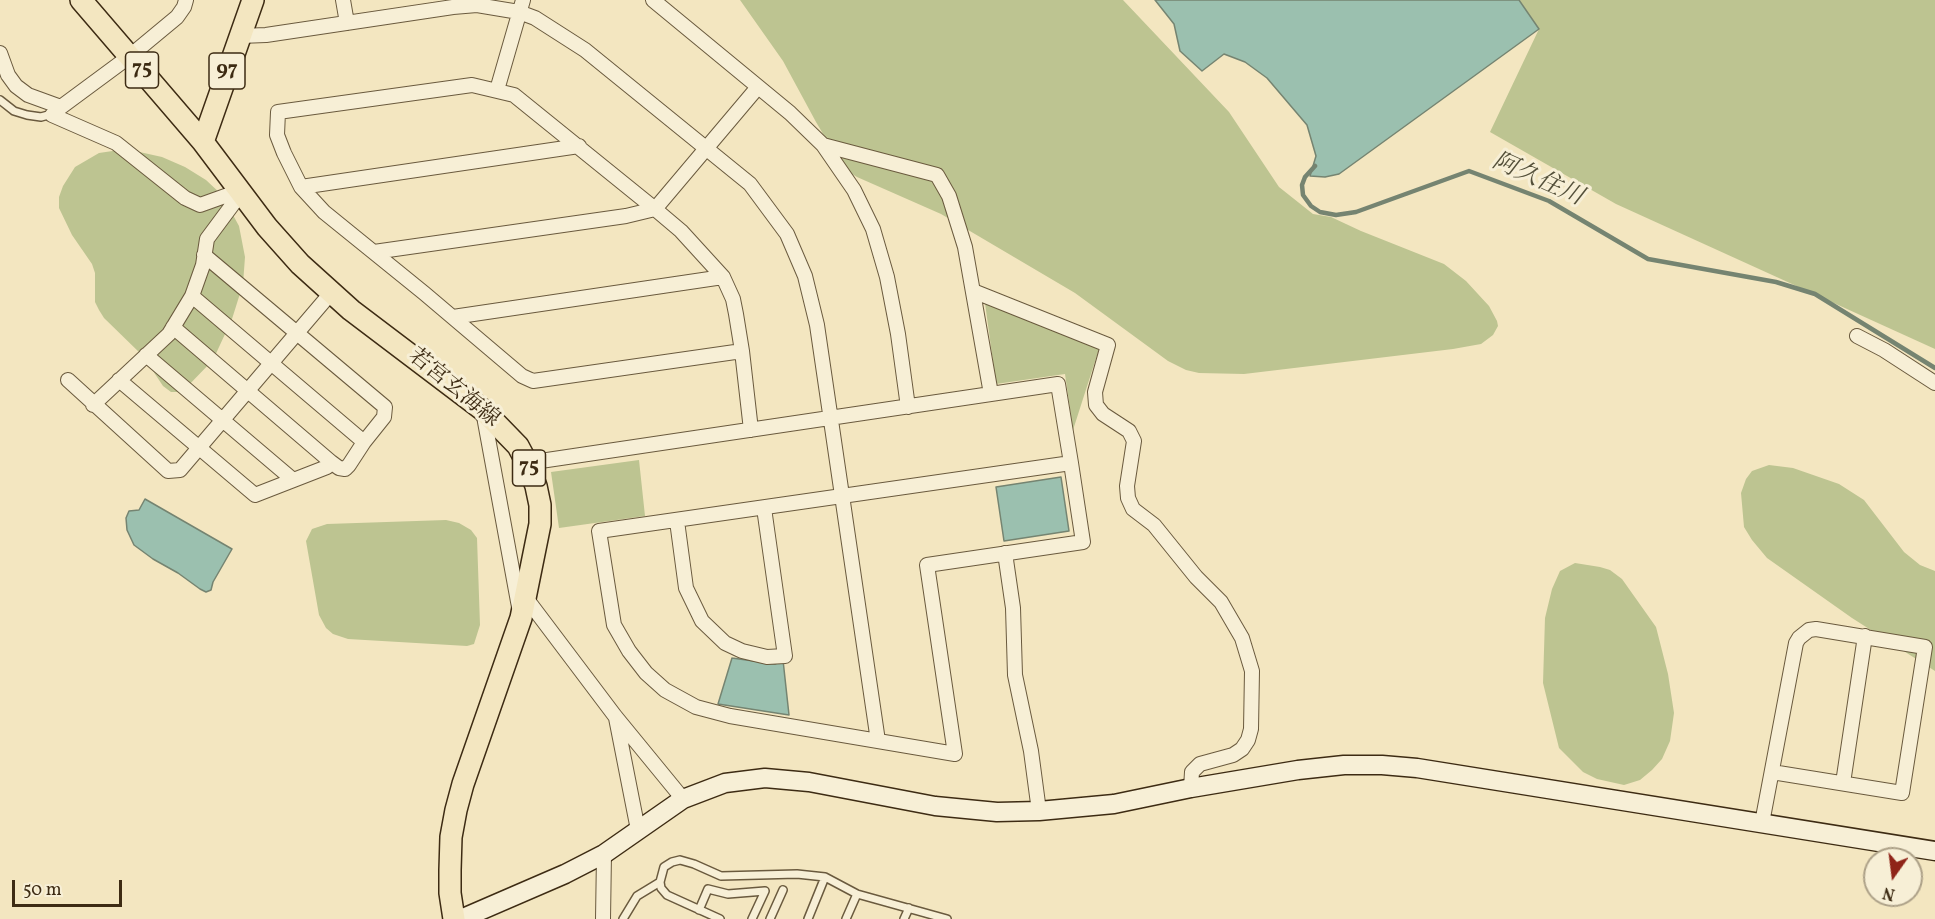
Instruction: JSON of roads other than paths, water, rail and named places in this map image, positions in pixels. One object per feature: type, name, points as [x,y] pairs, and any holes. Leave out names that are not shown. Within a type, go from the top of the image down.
[{"type":"main road","name":"若宮玄海線","points":[[81,0],[203,142],[267,227],[300,264],[331,293],[483,410],[518,446],[527,463],[540,505],[540,525],[523,608],[456,810],[451,837],[450,870],[450,893],[454,919]]},
{"type":"main road","name":"97","points":[[203,142],[254,0]]},
{"type":"street","points":[[56,111],[130,56],[177,17],[184,8],[186,0]]},
{"type":"street","points":[[343,0],[347,23]]},
{"type":"street","points":[[653,0],[790,113],[823,145],[854,190],[873,228],[887,277],[908,407]]},
{"type":"street","points":[[240,36],[453,7],[521,6],[535,18],[585,50],[750,184],[787,234],[805,276],[817,325],[878,741]]},
{"type":"street","points":[[497,90],[521,6]]},
{"type":"street","points":[[0,53],[8,75],[16,86],[56,111],[116,143],[185,198],[200,205],[239,191]]},
{"type":"street","points":[[742,351],[533,381],[522,376],[324,212],[301,187],[277,135],[278,112],[472,85],[514,95],[655,208],[681,231],[723,277],[733,299],[742,351],[751,430]]},
{"type":"street","points":[[374,252],[626,216],[655,208],[758,87]]},
{"type":"street","points":[[823,145],[937,175],[950,195],[965,246],[991,394]]},
{"type":"street","points":[[301,187],[579,146]]},
{"type":"street","points":[[93,405],[169,334],[192,297],[203,265],[207,239],[233,204],[239,191]]},
{"type":"street","points":[[173,327],[339,468],[346,468],[384,417],[385,407],[204,255]]},
{"type":"street","points":[[453,317],[723,277]]},
{"type":"street","points":[[973,291],[1108,345],[1095,392],[1096,405],[1103,414],[1129,431],[1134,441],[1127,486],[1128,498],[1133,509],[1154,525],[1196,577],[1221,602],[1242,638],[1252,671],[1251,729],[1248,740],[1242,749],[1233,755],[1200,764],[1192,772],[1191,788]]},
{"type":"street","points":[[68,380],[168,471],[180,470],[331,293]]},
{"type":"street","points":[[192,297],[364,442]]},
{"type":"street","points":[[1857,336],[1884,350],[1935,383]]},
{"type":"street","points":[[146,355],[292,480]]},
{"type":"street","points":[[119,380],[255,495],[327,467],[331,462]]},
{"type":"street","points":[[527,463],[1058,384],[1071,463],[1083,542],[927,565],[955,754],[730,716],[702,709],[664,690],[646,673],[629,651],[614,625],[599,531],[1071,463]]},
{"type":"street","points":[[483,410],[523,608],[683,799]]},
{"type":"street","points":[[677,521],[686,588],[702,621],[725,643],[742,651],[767,657],[785,656],[764,508]]},
{"type":"street","points":[[1005,553],[1013,608],[1015,675],[1031,751],[1039,811]]},
{"type":"street","points":[[1762,823],[1796,643],[1799,638],[1809,630],[1816,629],[1925,647],[1902,793],[1772,772]]},
{"type":"street","points":[[1844,783],[1865,636]]},
{"type":"street","points":[[615,716],[638,830]]},
{"type":"street","points":[[461,919],[565,874],[604,854],[683,799],[725,783],[765,778],[809,782],[953,808],[997,812],[1039,811],[1114,804],[1298,770],[1344,765],[1382,765],[1417,768],[1935,851]]},
{"type":"street","points":[[603,919],[604,854]]},
{"type":"lane","points":[[0,100],[14,111],[27,115],[41,117],[56,111]]},
{"type":"lane","points":[[720,919],[707,916],[667,895],[660,882],[664,867],[681,860],[721,876],[797,874],[825,877],[857,894],[947,919]]},
{"type":"lane","points":[[808,919],[825,877]]},
{"type":"lane","points":[[623,919],[637,896],[660,882]]},
{"type":"lane","points":[[699,910],[708,889],[728,894],[765,891],[752,919]]},
{"type":"lane","points":[[770,919],[783,890]]},
{"type":"lane","points":[[846,919],[857,894]]},
{"type":"lane","points":[[904,919],[909,909]]},
{"type":"waterway","name":"阿久住川","points":[[1315,166],[1305,177],[1302,185],[1303,195],[1311,206],[1320,212],[1336,215],[1356,212],[1469,171],[1549,201],[1648,259],[1776,282],[1815,294],[1935,368]]}]
